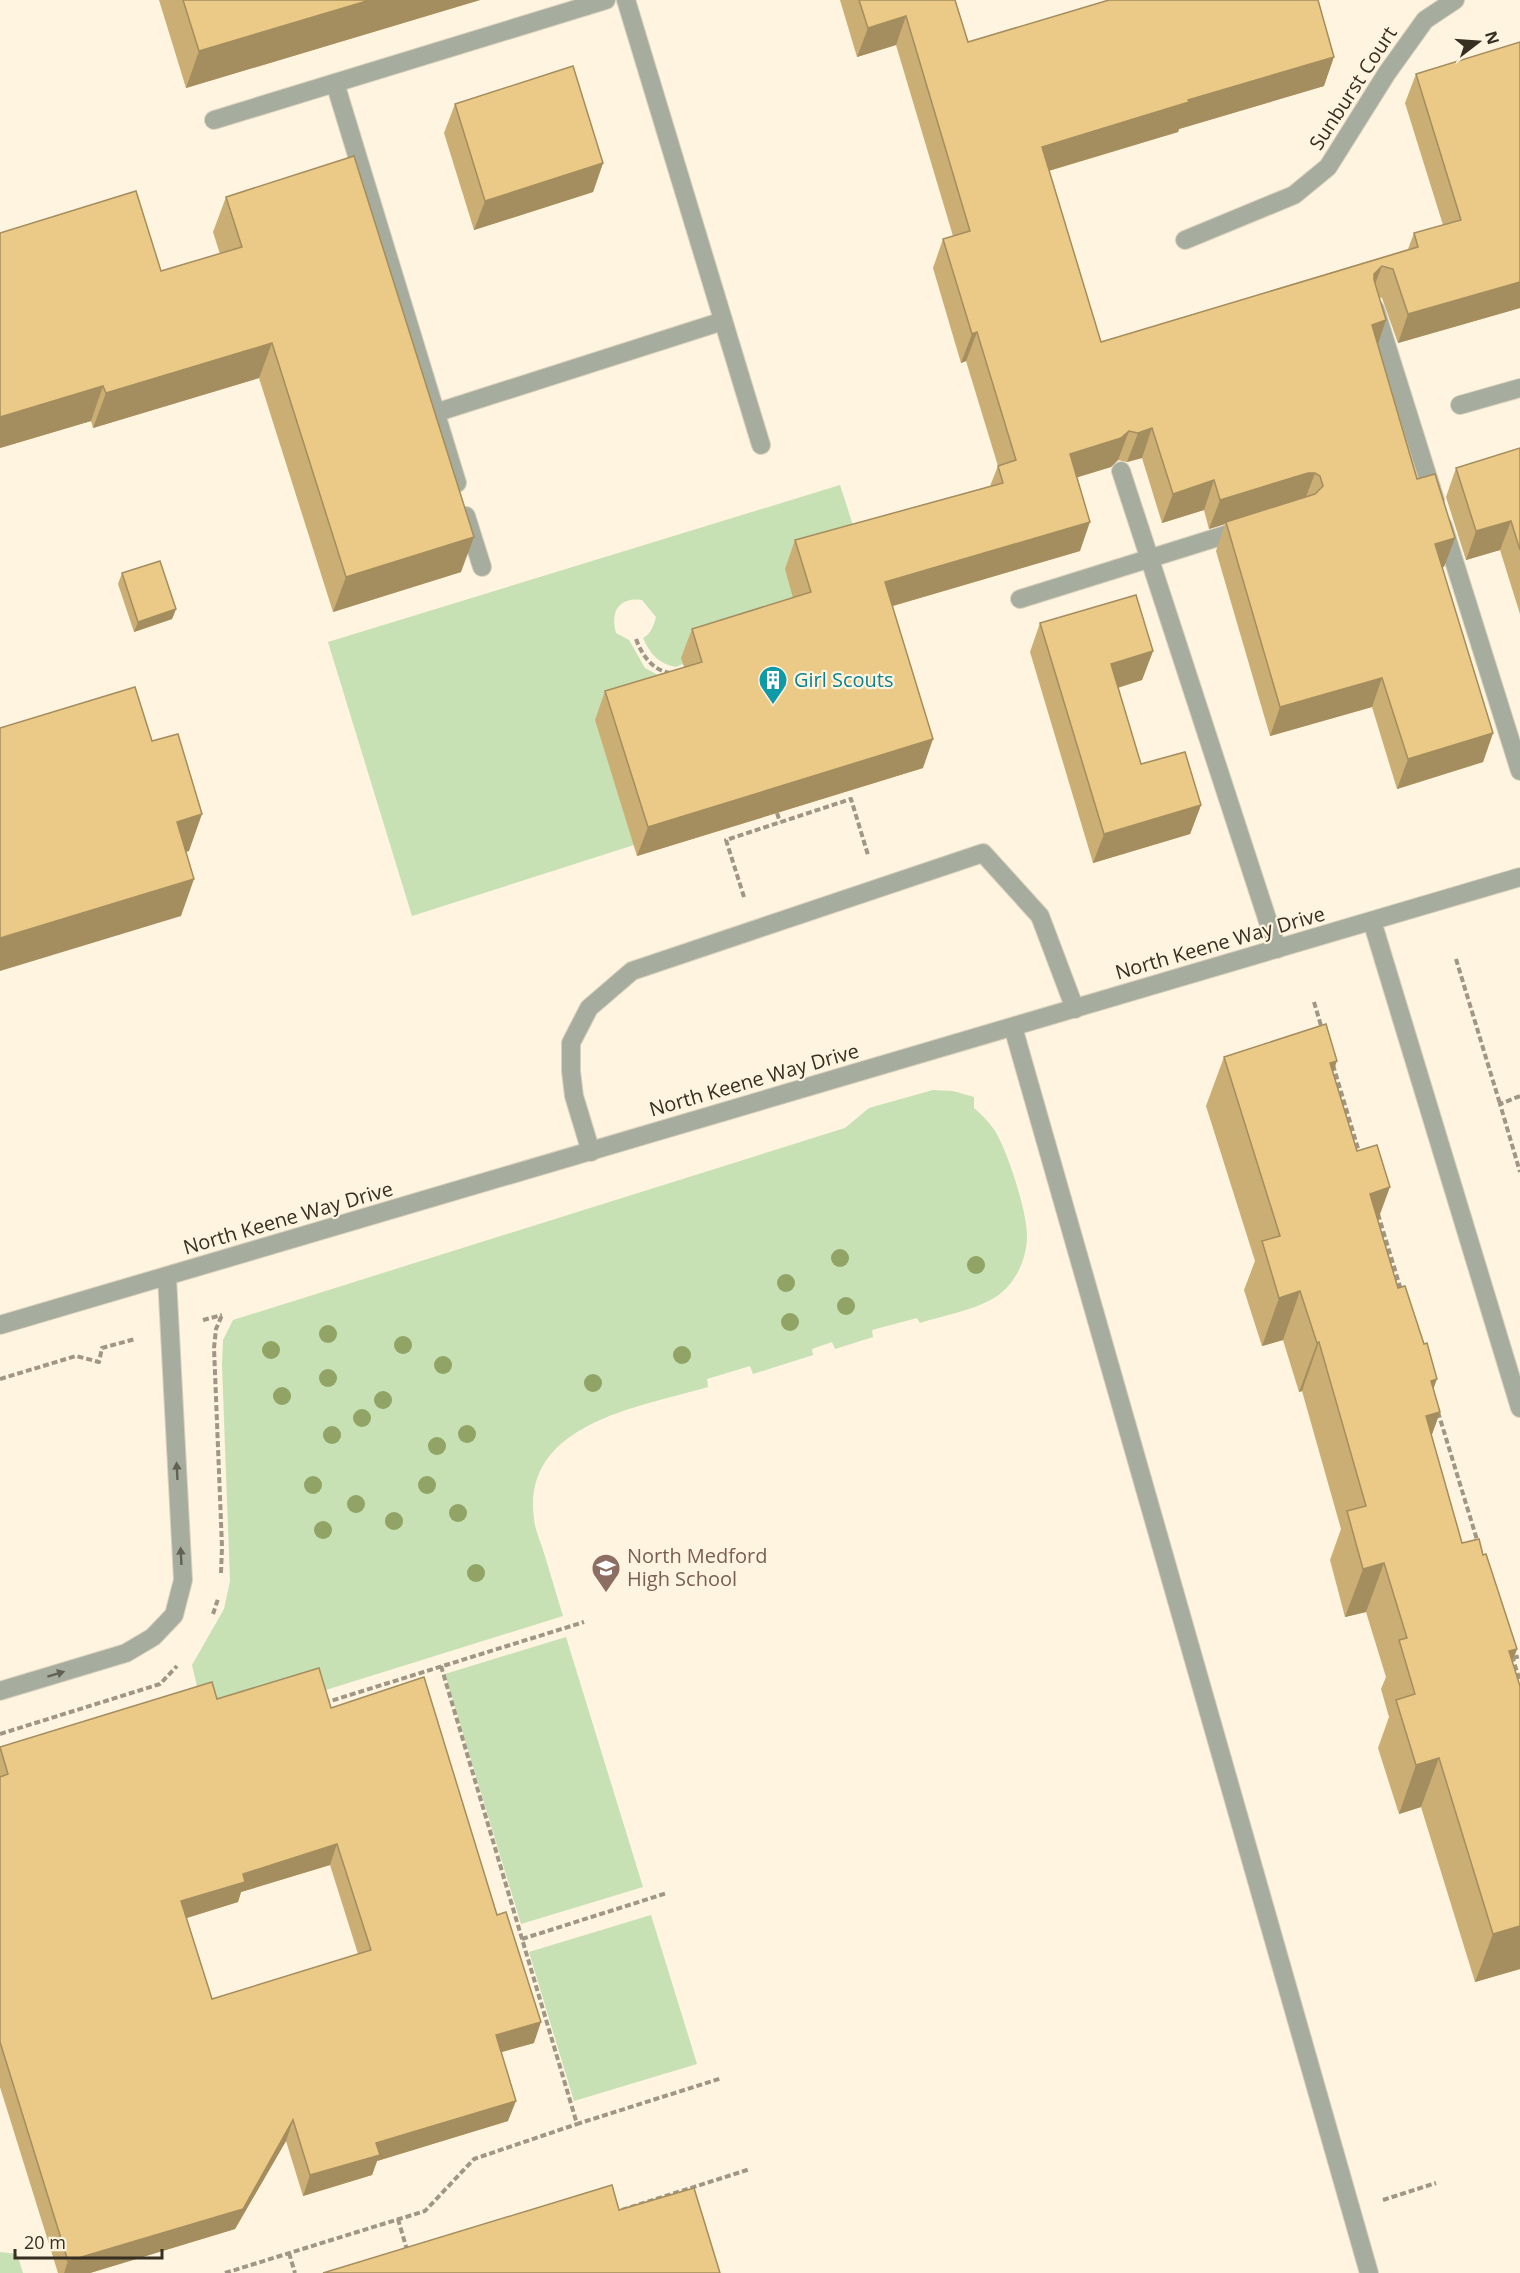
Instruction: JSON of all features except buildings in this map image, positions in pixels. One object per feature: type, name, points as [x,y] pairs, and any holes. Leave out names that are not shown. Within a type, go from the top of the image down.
[{"type":"street","points":[[214,120],[606,0]]},
{"type":"street","points":[[626,0],[761,445]]},
{"type":"street","name":"Sunburst Court","points":[[1185,240],[1294,195],[1328,167],[1387,73],[1425,20],[1455,0]]},
{"type":"street","points":[[335,83],[482,567]]},
{"type":"street","points":[[1374,306],[1520,771]]},
{"type":"street","points":[[435,413],[723,321]]},
{"type":"street","points":[[1460,405],[1520,388]]},
{"type":"street","points":[[1121,471],[1277,949]]},
{"type":"street","points":[[1020,599],[1257,525]]},
{"type":"street","points":[[591,1152],[574,1096],[571,1043],[589,1008],[632,971],[983,853],[1040,916],[1075,1009]]},
{"type":"street","name":"North Keene Way Drive","points":[[0,1325],[1520,877]]},
{"type":"street","points":[[1372,921],[1520,1408]]},
{"type":"street","points":[[1013,1027],[1369,2273]]},
{"type":"street","points":[[0,1691],[126,1653],[153,1637],[174,1615],[183,1580],[167,1277]]},
{"type":"path","points":[[636,639],[641,652],[652,665],[666,672],[676,673]]},
{"type":"path","points":[[733,864],[726,840],[851,799],[858,824]]},
{"type":"path","points":[[777,813],[780,822]]},
{"type":"path","points":[[1456,959],[1520,1172]]},
{"type":"path","points":[[1314,1002],[1324,1036]]},
{"type":"path","points":[[1331,1059],[1362,1161]]},
{"type":"path","points":[[1500,1104],[1520,1096]]},
{"type":"path","points":[[1376,1206],[1403,1296]]},
{"type":"path","points":[[0,1379],[76,1356],[99,1362],[102,1348],[222,1315]]},
{"type":"path","points":[[1437,1409],[1479,1545]]},
{"type":"path","points":[[316,1706],[584,1622]]},
{"type":"path","points":[[1509,1647],[1520,1681]]},
{"type":"path","points":[[1513,1658],[1520,1656]]},
{"type":"path","points":[[441,1666],[577,2124]]},
{"type":"path","points":[[522,1939],[667,1893]]},
{"type":"path","points":[[225,2273],[425,2211],[474,2159],[722,2078]]},
{"type":"path","points":[[620,2210],[750,2169]]},
{"type":"path","points":[[1351,2211],[1436,2183]]},
{"type":"path","points":[[398,2219],[410,2260]]},
{"type":"path","points":[[289,2253],[295,2273]]},
{"type":"green space","points":[[840,485],[873,587],[798,613],[676,667],[660,661],[646,644],[643,638],[650,632],[656,617],[642,600],[627,601],[618,607],[614,618],[616,633],[629,640],[645,668],[660,676],[634,845],[412,916],[328,642]]},
{"type":"green space","points":[[933,1090],[953,1091],[974,1097],[974,1108],[995,1131],[1011,1167],[1024,1212],[1027,1244],[1023,1260],[1007,1288],[993,1299],[962,1311],[920,1323],[917,1318],[872,1330],[873,1337],[835,1349],[832,1342],[812,1349],[813,1355],[753,1374],[750,1366],[707,1379],[708,1387],[620,1412],[591,1424],[565,1440],[546,1461],[535,1487],[534,1519],[563,1616],[313,1694],[201,1703],[192,1665],[224,1609],[230,1581],[222,1365],[223,1340],[233,1320],[845,1128],[869,1108]]},
{"type":"green space","points":[[566,1637],[643,1887],[521,1924],[445,1674]]},
{"type":"green space","points":[[651,1915],[697,2064],[574,2101],[529,1952]]},
{"type":"green space","points":[[0,2252],[17,2254],[23,2273],[0,2273]]},
{"type":"place","name":"Girl Scouts","points":[[773,706]]},
{"type":"place","name":"North Medford High School","points":[[606,1594]]}]
